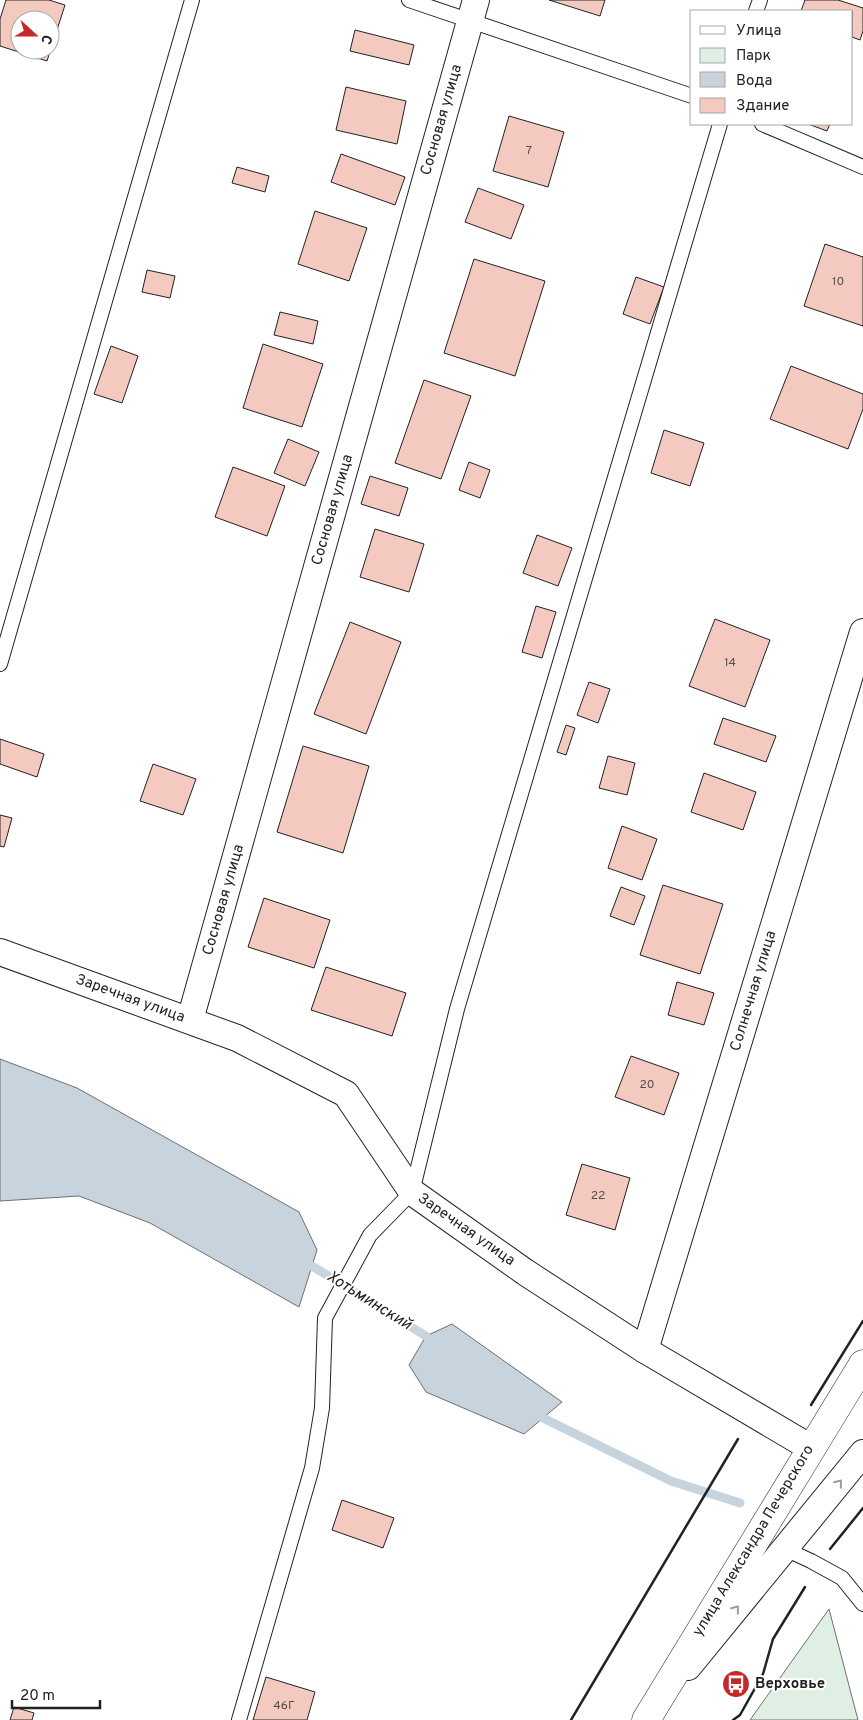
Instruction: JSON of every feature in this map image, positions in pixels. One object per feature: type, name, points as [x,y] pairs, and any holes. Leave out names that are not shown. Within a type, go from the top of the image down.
[{"type":"main road","name":"улица Александра Печерского","points":[[648,1717],[863,1364]]},
{"type":"street","name":"Сосновая улица","points":[[190,1020],[473,10]]},
{"type":"street","name":"Солнечная улица","points":[[645,1350],[863,632]]},
{"type":"street","name":"Заречная улица","points":[[0,952],[237,1038],[346,1094],[412,1192],[525,1272],[645,1350],[811,1448]]},
{"type":"street","points":[[648,1717],[863,1453]]},
{"type":"lane","points":[[0,664],[192,0]]},
{"type":"lane","points":[[409,0],[473,10],[690,95]]},
{"type":"lane","points":[[239,1720],[312,1468],[322,1408],[325,1318],[370,1235],[412,1192],[457,1009],[720,125]]},
{"type":"lane","points":[[764,125],[863,167]]},
{"type":"lane","points":[[785,1549],[842,1578],[863,1604]]},
{"type":"green space","points":[[829,1609],[858,1720],[750,1720]]},
{"type":"water","points":[[0,1059],[77,1088],[299,1212],[317,1250],[299,1307],[150,1223],[79,1196],[0,1201]]},
{"type":"water","points":[[452,1324],[562,1402],[524,1434],[426,1392],[409,1365],[426,1336]]},
{"type":"building","points":[[6,0],[49,0],[65,5],[60,21],[60,10],[10,10],[10,49],[0,46],[0,19]]},
{"type":"building","points":[[549,0],[605,0],[600,16]]},
{"type":"building","points":[[805,0],[838,0],[863,8],[863,31],[860,40],[853,37],[853,10],[801,10]]},
{"type":"building","points":[[355,30],[414,45],[409,65],[350,51]]},
{"type":"building","points":[[346,87],[406,101],[397,144],[336,130]]},
{"type":"building","points":[[509,116],[564,132],[548,187],[493,171]]},
{"type":"building","points":[[811,125],[830,125],[827,131]]},
{"type":"building","points":[[341,154],[405,177],[395,205],[331,182]]},
{"type":"building","points":[[237,167],[269,176],[265,192],[232,183]]},
{"type":"building","points":[[478,188],[524,205],[511,239],[465,222]]},
{"type":"building","points":[[315,211],[367,228],[349,281],[298,264]]},
{"type":"building","points":[[825,244],[863,257],[863,326],[804,306]]},
{"type":"building","points":[[474,259],[545,281],[515,376],[444,353]]},
{"type":"building","points":[[147,270],[175,276],[170,298],[142,292]]},
{"type":"building","points":[[636,277],[664,287],[650,324],[623,314]]},
{"type":"building","points":[[280,312],[318,321],[313,344],[274,335]]},
{"type":"building","points":[[263,344],[323,364],[302,427],[243,408]]},
{"type":"building","points":[[111,346],[138,356],[122,403],[94,394]]},
{"type":"building","points":[[791,366],[863,394],[863,409],[848,449],[770,419]]},
{"type":"building","points":[[424,380],[471,396],[441,479],[395,463]]},
{"type":"building","points":[[664,430],[704,443],[690,486],[651,473]]},
{"type":"building","points":[[288,439],[319,452],[305,486],[274,473]]},
{"type":"building","points":[[469,462],[490,470],[480,498],[459,490]]},
{"type":"building","points":[[233,467],[285,486],[267,536],[215,517]]},
{"type":"building","points":[[370,476],[408,488],[399,516],[361,504]]},
{"type":"building","points":[[375,529],[424,544],[409,592],[360,577]]},
{"type":"building","points":[[537,535],[572,548],[558,586],[523,573]]},
{"type":"building","points":[[536,606],[556,612],[542,658],[522,652]]},
{"type":"building","points":[[715,619],[770,640],[745,707],[689,686]]},
{"type":"building","points":[[350,622],[401,642],[366,734],[314,714]]},
{"type":"building","points":[[589,682],[610,689],[598,723],[577,715]]},
{"type":"building","points":[[723,718],[776,736],[766,762],[714,744]]},
{"type":"building","points":[[566,725],[575,728],[566,755],[557,752]]},
{"type":"building","points":[[0,739],[44,754],[37,777],[0,764]]},
{"type":"building","points":[[303,746],[369,766],[343,853],[277,832]]},
{"type":"building","points":[[608,756],[635,763],[627,795],[599,788]]},
{"type":"building","points":[[153,764],[196,779],[183,815],[140,801]]},
{"type":"building","points":[[704,773],[756,792],[743,830],[691,812]]},
{"type":"building","points":[[0,815],[12,818],[4,847],[0,846]]},
{"type":"building","points":[[622,826],[657,839],[642,880],[608,868]]},
{"type":"building","points":[[663,885],[723,904],[700,974],[640,955]]},
{"type":"building","points":[[621,887],[645,896],[634,925],[610,916]]},
{"type":"building","points":[[264,898],[330,920],[314,968],[248,947]]},
{"type":"building","points":[[326,967],[406,993],[392,1036],[311,1010]]},
{"type":"building","points":[[677,982],[714,993],[704,1025],[668,1015]]},
{"type":"building","points":[[631,1056],[679,1073],[664,1115],[615,1097]]},
{"type":"building","points":[[582,1164],[630,1178],[615,1230],[566,1215]]},
{"type":"building","points":[[342,1500],[394,1518],[383,1548],[332,1530]]},
{"type":"building","points":[[266,1677],[315,1692],[307,1720],[253,1720]]},
{"type":"building","points":[[14,1707],[34,1713],[32,1720],[10,1720]]},
{"type":"waterway","name":"Хотьминский","points":[[312,1266],[426,1336]]},
{"type":"waterway","points":[[543,1418],[671,1481],[740,1503]]},
{"type":"wall","points":[[811,1405],[863,1321]]},
{"type":"wall","points":[[571,1720],[738,1439]]},
{"type":"wall","points":[[830,1549],[863,1508]]},
{"type":"wall","points":[[733,1720],[740,1715],[763,1674],[773,1639],[805,1587]]},
{"type":"place","name":"Верховье","points":[[736,1684]]}]
